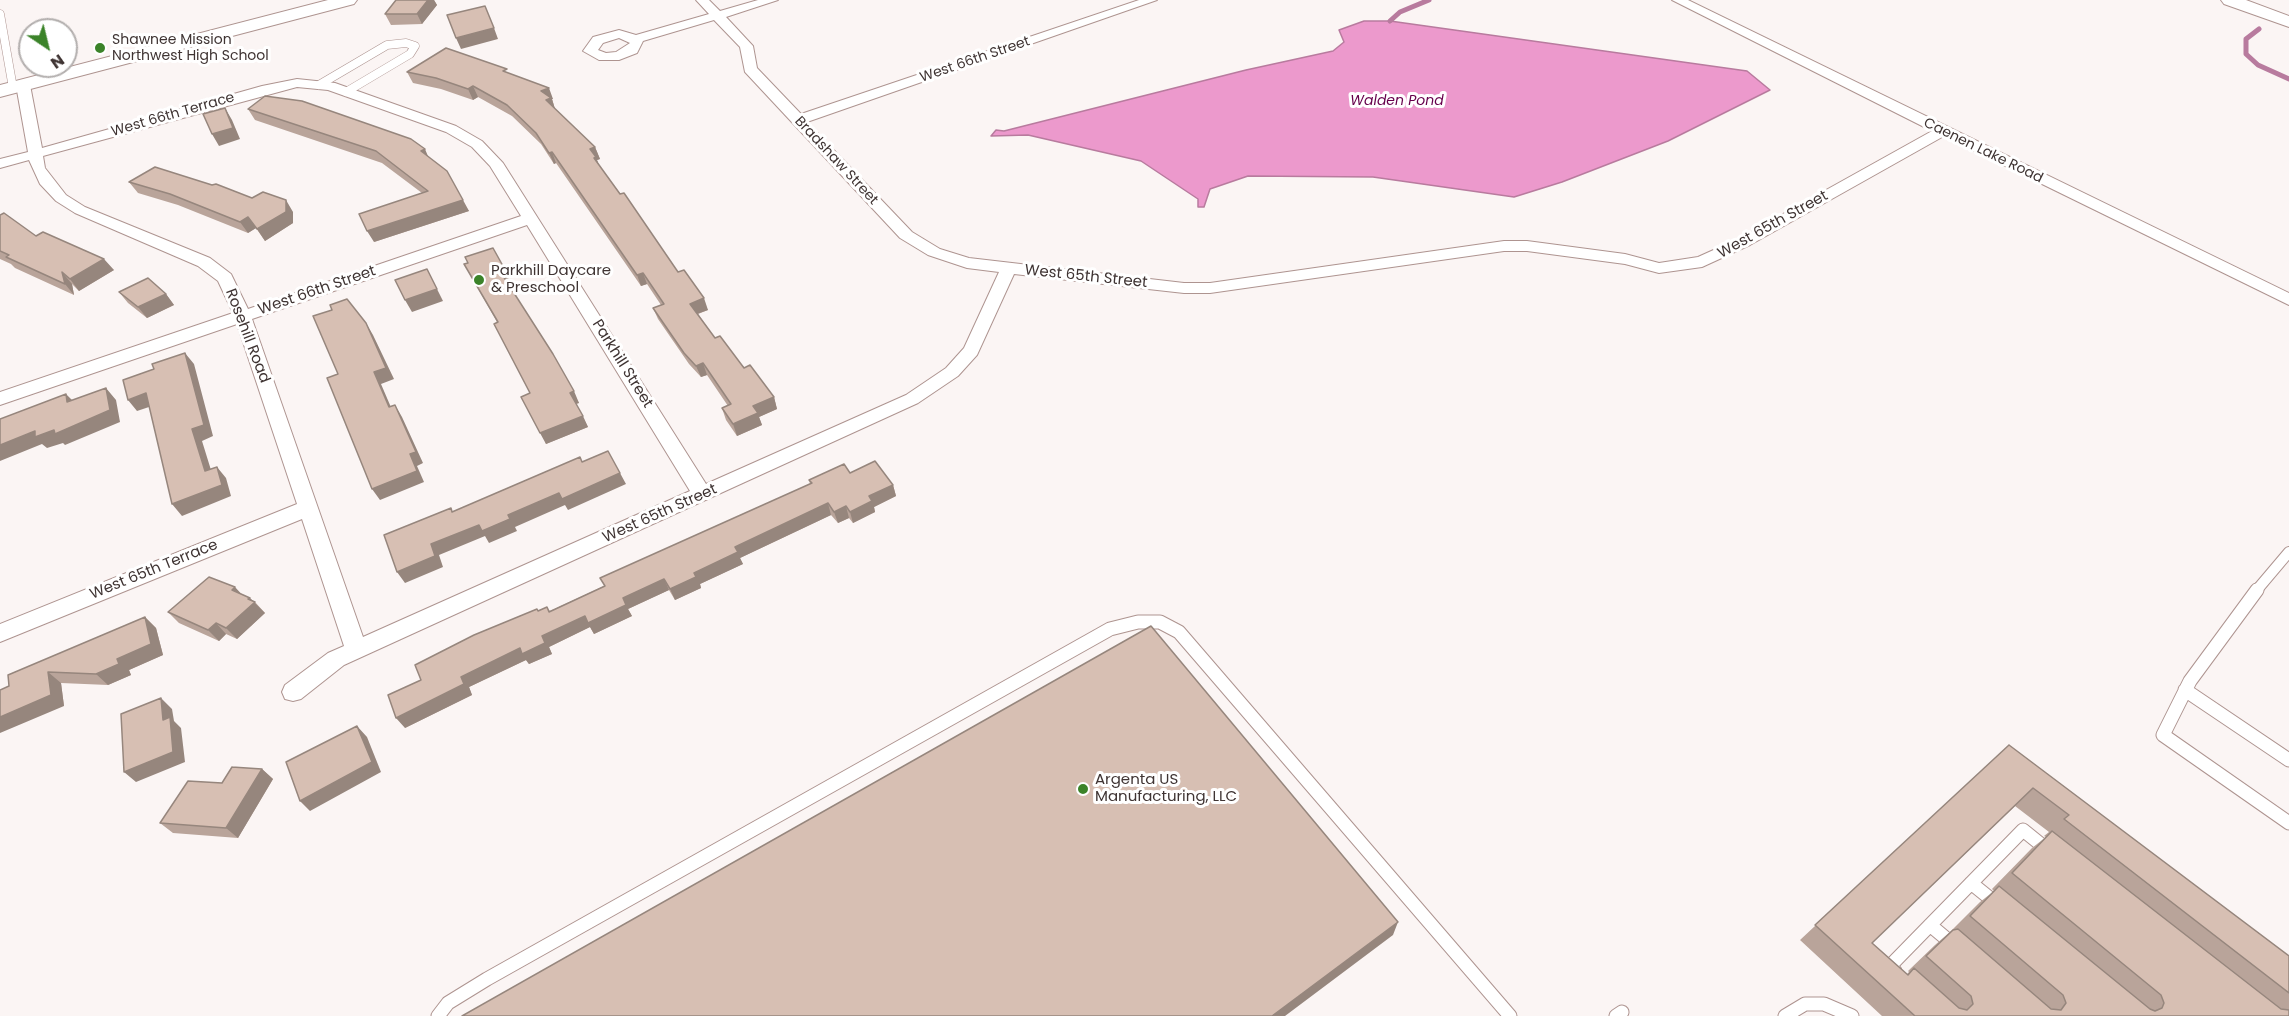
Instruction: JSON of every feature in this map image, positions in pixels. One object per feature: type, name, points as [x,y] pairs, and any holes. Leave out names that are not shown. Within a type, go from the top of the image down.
[{"type":"street","points":[[12,88],[347,0]]},
{"type":"street","name":"Bradshaw Street","points":[[702,0],[746,46],[750,69],[906,235],[934,252],[966,263],[1009,268]]},
{"type":"street","points":[[636,39],[772,0]]},
{"type":"street","name":"West 66th Street","points":[[798,120],[1151,0]]},
{"type":"street","name":"Caenen Lake Road","points":[[1678,0],[2289,300]]},
{"type":"street","points":[[2230,0],[2289,22]]},
{"type":"street","points":[[2269,0],[2289,7]]},
{"type":"street","name":"West 66th Terrace","points":[[0,164],[273,87],[297,83],[319,85],[346,92]]},
{"type":"street","name":"Rosehill Road","points":[[12,88],[36,153],[38,168],[45,181],[61,198],[80,210],[204,262],[225,279],[243,316],[356,649]]},
{"type":"street","name":"Parkhill Street","points":[[346,92],[433,121],[477,144],[496,163],[703,495]]},
{"type":"street","name":"West 65th Street","points":[[293,692],[336,659],[356,649],[703,495],[912,399],[952,372],[971,351],[1009,268],[1184,288],[1210,288],[1504,246],[1527,246],[1625,259],[1686,273],[1702,262],[1744,242],[1942,131]]},
{"type":"street","name":"West 66th Street","points":[[0,399],[531,218]]},
{"type":"street","name":"West 65th Terrace","points":[[0,633],[308,508]]},
{"type":"lane","points":[[0,14],[12,88]]},
{"type":"lane","points":[[319,85],[387,45],[406,43],[415,46],[410,54],[346,92]]},
{"type":"lane","points":[[2289,552],[2253,595],[2185,690],[2163,735],[2289,823]]},
{"type":"lane","points":[[438,1016],[448,1004],[508,968],[1110,630],[1138,622],[1160,622],[1179,632],[1510,1016]]},
{"type":"lane","points":[[2185,690],[2289,760]]},
{"type":"lane","points":[[1906,980],[1890,966],[2023,830],[2059,859]]},
{"type":"lane","points":[[1971,883],[2007,912]]},
{"type":"lane","points":[[1930,925],[1965,955]]},
{"type":"lane","points":[[1785,1016],[1805,1004],[1824,1004],[1852,1016]]},
{"type":"water","name":"Walden Pond","points":[[1364,21],[1390,21],[1747,71],[1770,90],[1668,141],[1562,182],[1514,197],[1373,177],[1248,176],[1210,189],[1204,207],[1198,207],[1198,199],[1141,161],[1028,135],[991,136],[996,130],[1004,131],[1246,70],[1333,51],[1344,42],[1339,30]]},
{"type":"building","points":[[396,0],[428,0],[417,14],[385,14]]},
{"type":"building","points":[[485,6],[494,28],[456,38],[447,15]]},
{"type":"building","points":[[446,48],[507,69],[503,71],[549,88],[541,91],[551,98],[546,100],[595,147],[590,149],[596,157],[594,158],[620,194],[624,193],[678,272],[684,270],[704,298],[690,304],[715,338],[720,336],[744,368],[750,365],[774,397],[753,406],[758,413],[733,424],[722,408],[731,404],[703,363],[696,366],[684,353],[653,308],[664,304],[643,273],[637,275],[552,152],[549,153],[536,133],[507,105],[473,86],[468,89],[436,78],[407,72]]},
{"type":"building","points":[[265,96],[302,101],[411,139],[425,149],[421,151],[447,171],[463,200],[367,231],[359,214],[428,191],[376,151],[248,109]]},
{"type":"building","points":[[225,108],[233,128],[212,134],[203,114]]},
{"type":"building","points":[[155,167],[212,185],[216,184],[252,198],[263,192],[286,200],[286,212],[257,229],[248,217],[240,222],[170,194],[129,182]]},
{"type":"building","points":[[4,213],[36,236],[43,232],[104,259],[70,279],[62,272],[65,284],[6,257],[9,255],[0,251],[0,215]]},
{"type":"building","points":[[493,248],[503,266],[498,268],[553,354],[574,391],[570,393],[583,416],[540,433],[521,397],[530,393],[494,324],[498,322],[464,264],[468,263],[465,257]]},
{"type":"building","points":[[427,269],[437,289],[405,300],[395,280]]},
{"type":"building","points":[[148,278],[166,294],[138,307],[119,292]]},
{"type":"building","points":[[347,299],[366,323],[386,368],[374,372],[389,407],[395,405],[416,452],[410,454],[417,471],[372,489],[327,378],[338,374],[313,316],[332,310],[330,305]]},
{"type":"building","points":[[185,353],[204,425],[192,429],[205,471],[217,467],[222,485],[172,504],[146,393],[128,400],[123,380],[154,369],[152,364]]},
{"type":"building","points":[[106,388],[110,410],[55,434],[54,430],[35,437],[35,431],[0,445],[0,419],[66,394],[67,402]]},
{"type":"building","points":[[608,451],[620,473],[562,499],[559,493],[508,515],[510,519],[482,531],[479,525],[431,544],[435,556],[397,572],[384,535],[451,508],[452,512],[580,457],[582,462]]},
{"type":"building","points":[[875,461],[893,485],[869,496],[872,501],[850,512],[846,506],[834,512],[828,503],[735,547],[738,552],[694,573],[696,577],[670,589],[664,579],[623,598],[626,605],[588,623],[585,616],[542,636],[545,643],[522,654],[520,648],[461,677],[464,684],[396,718],[388,695],[421,680],[415,665],[474,635],[537,609],[538,611],[547,607],[549,612],[605,586],[600,578],[812,483],[809,480],[844,464],[850,473]]},
{"type":"building","points":[[209,577],[235,587],[232,590],[255,602],[226,628],[216,623],[208,630],[168,612]]},
{"type":"building","points":[[145,617],[151,644],[117,659],[119,664],[96,674],[48,672],[51,695],[0,717],[0,690],[9,686],[8,675]]},
{"type":"building","name":"Argenta US Manufacturing, LLC","points":[[1151,626],[1398,922],[1272,1016],[462,1016]]},
{"type":"building","points":[[161,698],[163,720],[170,717],[173,752],[124,772],[121,714]]},
{"type":"building","points":[[357,726],[372,762],[300,801],[286,762]]},
{"type":"building","points":[[2009,745],[2289,956],[2289,993],[2064,819],[2069,815],[2033,788],[1872,943],[1908,975],[1914,968],[1959,1008],[1967,1010],[1973,1004],[1971,996],[1926,956],[1953,930],[1958,929],[2051,1009],[2061,1010],[2066,1003],[2063,995],[1970,916],[1999,886],[2150,1009],[2155,1011],[2162,1008],[2164,1003],[2161,995],[2012,873],[2052,831],[2281,1009],[2289,1010],[2289,1016],[1915,1016],[1815,925]]},
{"type":"building","points":[[232,767],[262,769],[226,828],[160,823],[188,781],[222,783]]},
{"type":"waterway","points":[[1390,21],[1400,12],[1429,0]]},
{"type":"waterway","points":[[2259,29],[2246,39],[2246,54],[2258,65],[2289,79]]},
{"type":"place","name":"Shawnee Mission Northwest High School","points":[[100,48]]},
{"type":"place","name":"Parkhill Daycare & Preschool","points":[[479,280]]},
{"type":"place","name":"Argenta US Manufacturing, LLC","points":[[1083,789]]}]
